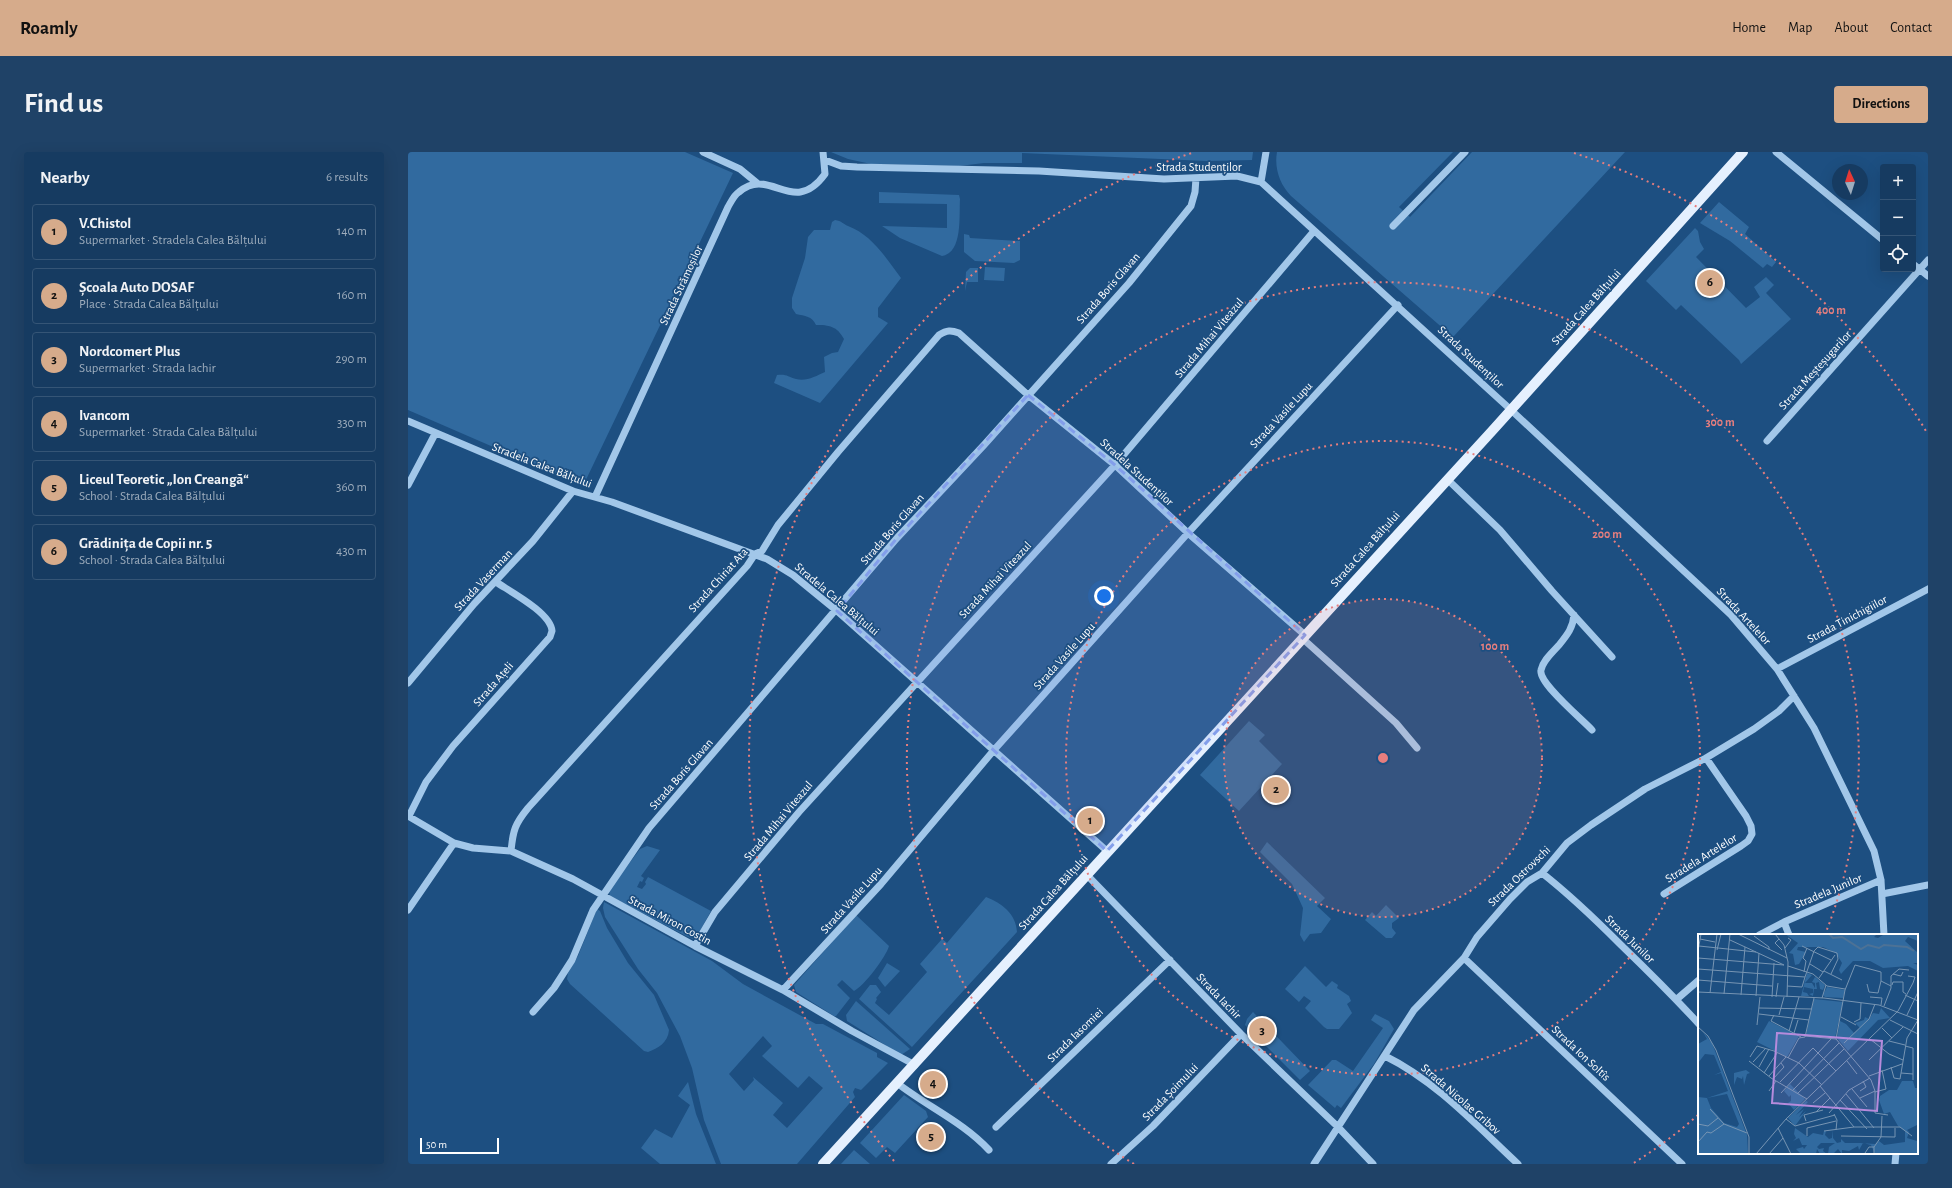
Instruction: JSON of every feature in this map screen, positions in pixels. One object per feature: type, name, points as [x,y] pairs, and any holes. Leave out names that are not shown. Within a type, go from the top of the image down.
[{"type":"main road","name":"Strada Calea Bălțului","points":[[823,1164],[915,1065],[1107,850],[1447,479],[1743,152]]},
{"type":"street","points":[[703,152],[740,169],[757,183],[791,193],[805,191],[818,184],[825,174],[825,160],[823,152]]},
{"type":"street","points":[[1261,182],[1266,152]]},
{"type":"street","points":[[1393,226],[1465,152]]},
{"type":"street","points":[[1776,152],[1880,238]]},
{"type":"street","name":"Strada Studenților","points":[[825,160],[841,166],[857,167],[1039,171],[1164,179],[1237,176],[1261,182],[1398,305],[1510,409]]},
{"type":"street","name":"Strada Boris Glavan","points":[[533,1012],[554,988],[572,960],[588,920],[602,896],[649,828],[837,611],[898,538],[1129,283],[1191,206],[1195,192],[1196,178]]},
{"type":"street","name":"Strada Strămoșilor","points":[[595,497],[728,207],[737,193],[744,188],[757,183]]},
{"type":"street","name":"Strada Mihai Viteazul","points":[[695,946],[715,912],[798,812],[1115,465],[1314,231]]},
{"type":"street","name":"Strada Meșteșugarilor","points":[[1767,441],[1928,260]]},
{"type":"street","points":[[1916,266],[1928,276]]},
{"type":"street","name":"Strada Vasile Lupu","points":[[783,990],[881,884],[994,750],[1188,533],[1398,305]]},
{"type":"street","name":"Stradela Studenților","points":[[952,330],[959,333],[1028,395],[1115,465],[1303,636]]},
{"type":"street","name":"Strada Chiriat Ata","points":[[512,851],[512,835],[516,823],[528,808],[747,566],[755,554],[762,551],[778,524],[838,452],[940,336],[946,331],[952,330]]},
{"type":"street","name":"Strada Artelelor","points":[[1510,409],[1731,615],[1777,669],[1814,728],[1874,851],[1881,880],[1884,934]]},
{"type":"street","name":"Stradela Calea Bălțului","points":[[408,421],[435,434],[574,492],[595,497],[755,554],[793,575],[837,611],[917,681],[1107,850]]},
{"type":"street","points":[[408,485],[435,434]]},
{"type":"street","points":[[1447,479],[1500,530],[1612,657]]},
{"type":"street","name":"Strada Vaserman","points":[[408,682],[474,604],[533,542],[574,492]]},
{"type":"street","name":"Strada Ațeli","points":[[409,816],[426,782],[453,746],[550,637],[552,631],[550,623],[541,612],[496,582]]},
{"type":"street","name":"Strada Tinichigiilor","points":[[1777,669],[1928,589]]},
{"type":"street","points":[[1574,615],[1573,624],[1569,634],[1546,659],[1541,670],[1541,677],[1592,730]]},
{"type":"street","points":[[1303,636],[1396,723],[1417,748]]},
{"type":"street","name":"Strada Ostrovschi","points":[[1314,1164],[1337,1126],[1385,1056],[1414,1010],[1464,958],[1477,937],[1510,898],[1527,882],[1542,873],[1567,843],[1591,825],[1646,789],[1706,758],[1779,711],[1794,696]]},
{"type":"street","name":"Stradela Artelelor","points":[[1664,894],[1742,846],[1748,841],[1752,834],[1751,826],[1746,816],[1706,758]]},
{"type":"street","name":"Strada Miron Costin","points":[[409,816],[454,843],[473,848],[512,851],[573,879],[695,946],[783,990],[852,1031],[915,1065]]},
{"type":"street","points":[[408,910],[454,843]]},
{"type":"street","name":"Strada Junilor","points":[[1542,873],[1565,891],[1676,999],[1698,1023]]},
{"type":"street","name":"Strada Iachir","points":[[1086,874],[1242,1034],[1337,1126],[1373,1164]]},
{"type":"street","name":"Stradela Junilor","points":[[1761,934],[1784,922],[1881,880]]},
{"type":"street","points":[[1882,894],[1928,885]]},
{"type":"street","name":"Stradela Junilor","points":[[1784,922],[1789,934]]},
{"type":"street","name":"Strada Ion Soltîs","points":[[1464,958],[1682,1164]]},
{"type":"street","name":"Strada Iasomiei","points":[[996,1127],[1170,960]]},
{"type":"street","points":[[1676,999],[1698,981]]},
{"type":"street","name":"Strada Șoimului","points":[[1111,1164],[1153,1126],[1242,1034]]},
{"type":"street","name":"Strada Nicolae Gribov","points":[[1385,1056],[1401,1064],[1432,1087],[1518,1164]]},
{"type":"street","points":[[897,1083],[929,1106],[976,1136],[990,1150]]},
{"type":"street","points":[[1895,1164],[1896,1154]]},
{"type":"highlighted area","points":[[1028,395],[1115,465],[1305,635],[1107,851],[837,611],[897,538]]},
{"type":"shaded area","points":[[408,152],[685,152],[733,173],[583,486],[408,410]]},
{"type":"shaded area","points":[[831,152],[1253,152],[1252,160],[1207,161],[1022,153],[1022,163],[984,163],[959,166],[871,164],[848,159]]},
{"type":"shaded area","points":[[1277,152],[1453,152],[1399,207],[1410,217],[1472,152],[1625,152],[1453,337],[1287,192],[1277,170]]},
{"type":"shaded area","points":[[879,192],[959,195],[959,223],[957,241],[954,248],[949,253],[942,256],[900,238],[882,226],[947,228],[947,204],[879,203]]},
{"type":"shaded area","points":[[1719,202],[1749,227],[1745,234],[1776,262],[1772,267],[1767,264],[1763,268],[1730,241],[1700,223]]},
{"type":"shaded area","points":[[835,220],[857,230],[871,241],[884,255],[901,278],[878,308],[878,317],[888,323],[820,403],[774,383],[777,375],[785,375],[803,380],[825,372],[824,357],[838,352],[844,339],[838,331],[832,327],[816,325],[810,318],[796,314],[792,308],[792,298],[805,258],[808,237],[814,230],[830,230],[832,222]]},
{"type":"shaded area","points":[[1695,228],[1698,231],[1700,242],[1704,249],[1696,257],[1746,308],[1760,297],[1754,287],[1766,277],[1774,285],[1766,293],[1791,319],[1741,364],[1739,360],[1681,305],[1676,310],[1646,281]]},
{"type":"shaded area","points":[[964,234],[969,235],[970,238],[1020,241],[1020,260],[1014,263],[975,261],[964,252]]},
{"type":"shaded area","points":[[985,267],[1005,268],[1004,281],[984,280]]},
{"type":"shaded area","points":[[970,268],[978,268],[978,282],[967,282],[965,291],[966,272]]},
{"type":"shaded area","points":[[1249,721],[1265,735],[1259,741],[1282,764],[1239,811],[1200,775]]},
{"type":"shaded area","points":[[1267,842],[1325,898],[1317,906],[1331,919],[1321,933],[1310,934],[1304,942],[1300,935],[1303,908],[1292,884],[1260,852]]},
{"type":"shaded area","points":[[647,846],[660,850],[641,876],[644,878],[642,882],[640,881],[637,887],[642,889],[646,884],[645,882],[648,877],[711,911],[696,938],[693,939],[686,936],[610,896],[609,890],[640,849]]},
{"type":"shaded area","points":[[986,897],[997,902],[1007,910],[1014,920],[1017,932],[912,1047],[859,999],[870,985],[876,985],[881,992],[876,998],[875,1003],[889,1015],[927,972],[920,964],[942,939],[947,943]]},
{"type":"shaded area","points":[[604,902],[712,961],[743,984],[816,1024],[823,1024],[877,1053],[877,1057],[888,1063],[861,1090],[855,1088],[853,1092],[855,1097],[797,1164],[721,1164],[704,1120],[692,1068],[680,1036],[657,993],[638,969],[605,917],[603,908]],"holes":[[[763,1036],[772,1046],[762,1056],[798,1088],[809,1076],[823,1088],[787,1128],[773,1115],[783,1103],[753,1077],[754,1080],[744,1091],[729,1074]]]},
{"type":"shaded area","points":[[1386,905],[1399,918],[1392,923],[1392,928],[1396,933],[1392,938],[1386,938],[1365,920],[1372,912],[1376,916]]},
{"type":"shaded area","points":[[597,909],[600,911],[607,928],[628,963],[654,995],[669,1030],[665,1042],[659,1047],[648,1052],[644,1051],[570,984],[567,979],[568,973],[578,956]]},
{"type":"shaded area","points":[[856,915],[889,946],[879,964],[869,977],[854,991],[842,980],[837,985],[850,998],[836,1016],[834,1016],[796,992],[794,985]]},
{"type":"shaded area","points":[[887,963],[900,971],[885,987],[878,978]]},
{"type":"shaded area","points":[[1305,966],[1326,987],[1332,981],[1338,985],[1337,988],[1349,996],[1351,1001],[1347,1004],[1352,1013],[1339,1029],[1327,1029],[1324,1027],[1305,1008],[1311,1001],[1304,996],[1299,1002],[1285,989]]},
{"type":"shaded area","points":[[856,1001],[910,1049],[901,1055],[847,1021],[846,1015]]},
{"type":"shaded area","points":[[1253,1012],[1310,1071],[1300,1080],[1245,1025],[1247,1019]]},
{"type":"shaded area","points":[[1375,1014],[1389,1021],[1394,1029],[1374,1064],[1341,1108],[1337,1105],[1335,1108],[1308,1085],[1332,1060],[1336,1060],[1353,1071],[1383,1028],[1371,1020]]},
{"type":"shaded area","points":[[688,1082],[696,1114],[716,1164],[660,1164],[641,1148],[655,1129],[672,1138],[690,1105],[678,1096]]},
{"type":"shaded area","points":[[904,1095],[926,1111],[928,1117],[895,1153],[887,1147],[876,1158],[860,1143]]},
{"type":"shaded area","points":[[854,1150],[870,1164],[841,1164]]},
{"type":"place","name":"Grădinița de Copii nr. 5","points":[[1710,283]]},
{"type":"place","name":"Școala Auto DOSAF","points":[[1276,790]]},
{"type":"place","name":"V.Chistol","points":[[1090,821]]},
{"type":"place","name":"Nordcomert Plus","points":[[1262,1031]]},
{"type":"place","name":"Ivancom","points":[[933,1084]]},
{"type":"place","name":"Liceul Teoretic „Ion Creangă“","points":[[931,1137]]}]
